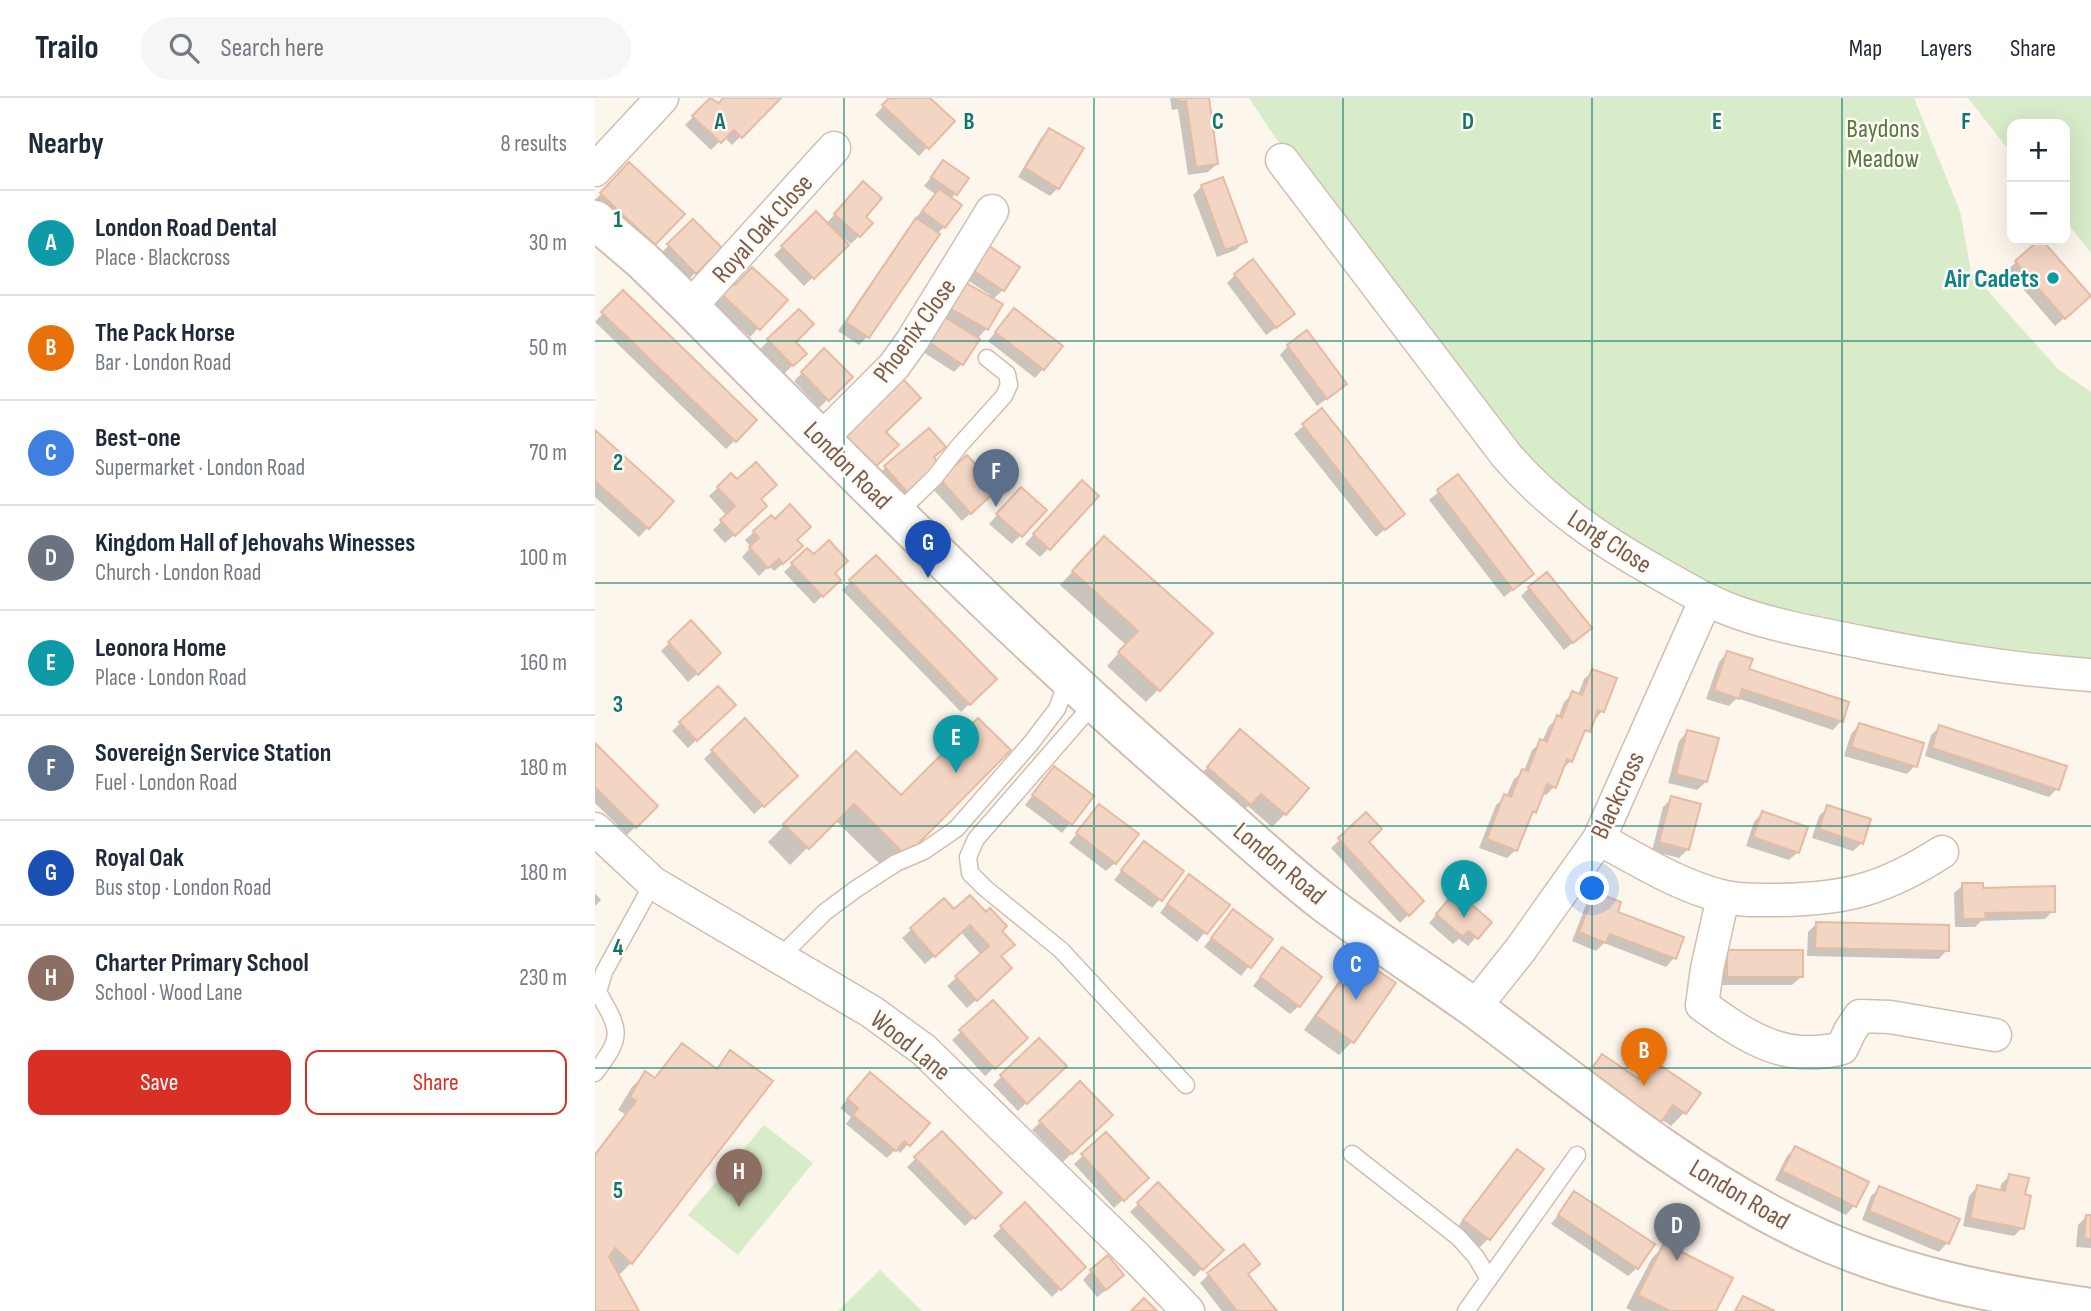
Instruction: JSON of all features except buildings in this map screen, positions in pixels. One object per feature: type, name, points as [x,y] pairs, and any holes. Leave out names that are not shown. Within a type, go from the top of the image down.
[{"type":"street","points":[[595,170],[662,98]]},
{"type":"street","name":"Royal Oak Close","points":[[690,307],[834,148]]},
{"type":"street","name":"Long Close","points":[[1282,160],[1465,404],[1523,475],[1587,530],[1706,599],[1765,620],[1832,636],[1998,667],[2091,676]]},
{"type":"street","name":"Phoenix Close","points":[[821,439],[894,366],[992,211]]},
{"type":"street","name":"London Road","points":[[595,220],[642,260],[690,307],[983,600],[1145,749],[1323,901],[1474,1008],[1602,1104],[1694,1167],[1803,1231],[1882,1262],[1955,1284],[2015,1297],[2091,1308]]},
{"type":"street","name":"Blackcross","points":[[1474,1008],[1521,949],[1599,839],[1706,599]]},
{"type":"street","name":"Wood Lane","points":[[595,829],[653,883],[872,1012],[924,1050],[1188,1311]]},
{"type":"street","points":[[1599,839],[1665,875],[1723,897],[1747,900],[1799,900],[1852,893],[1876,887],[1909,873],[1943,852]]},
{"type":"street","points":[[1723,897],[1702,1005],[1757,1040],[1792,1053],[1820,1054],[1842,1048],[1860,1016],[1890,1017],[1995,1035]]},
{"type":"lane","points":[[897,514],[935,477],[1004,396],[1009,385],[1007,374],[986,358]]},
{"type":"lane","points":[[780,957],[824,912],[896,863],[924,851],[956,829],[1057,709],[1082,690]]},
{"type":"lane","points":[[1082,690],[976,839],[968,857],[969,873],[1061,950],[1186,1085]]},
{"type":"lane","points":[[595,1073],[608,1056],[617,1036],[614,1021],[597,993],[604,972],[653,883]]},
{"type":"lane","points":[[1352,1154],[1458,1237],[1476,1257],[1489,1279]]},
{"type":"lane","points":[[1466,1311],[1577,1155]]},
{"type":"green space","name":"Baydons Meadow","points":[[1249,98],[1914,98],[1960,211],[1971,272],[2059,370],[2091,392],[2091,659],[1861,631],[1717,594],[1589,521],[1486,417],[1273,134]]},
{"type":"green space","points":[[1968,98],[2091,98],[2091,253],[2070,226],[2070,119],[2007,119],[2007,148]]},
{"type":"green space","points":[[764,1125],[813,1163],[738,1255],[688,1215]]},
{"type":"green space","points":[[880,1270],[922,1311],[838,1311]]},
{"type":"place","name":"Air Cadets","points":[[2053,278]]},
{"type":"place","name":"Sovereign Service Station","points":[[996,507]]},
{"type":"place","name":"Royal Oak","points":[[928,578]]},
{"type":"place","name":"Leonora Home","points":[[956,773]]},
{"type":"place","name":"London Road Dental","points":[[1464,918]]},
{"type":"place","name":"Best-one","points":[[1356,1000]]},
{"type":"place","name":"The Pack Horse","points":[[1644,1086]]},
{"type":"place","name":"Charter Primary School","points":[[739,1207]]},
{"type":"place","name":"Kingdom Hall of Jehovahs Winesses","points":[[1677,1261]]}]
